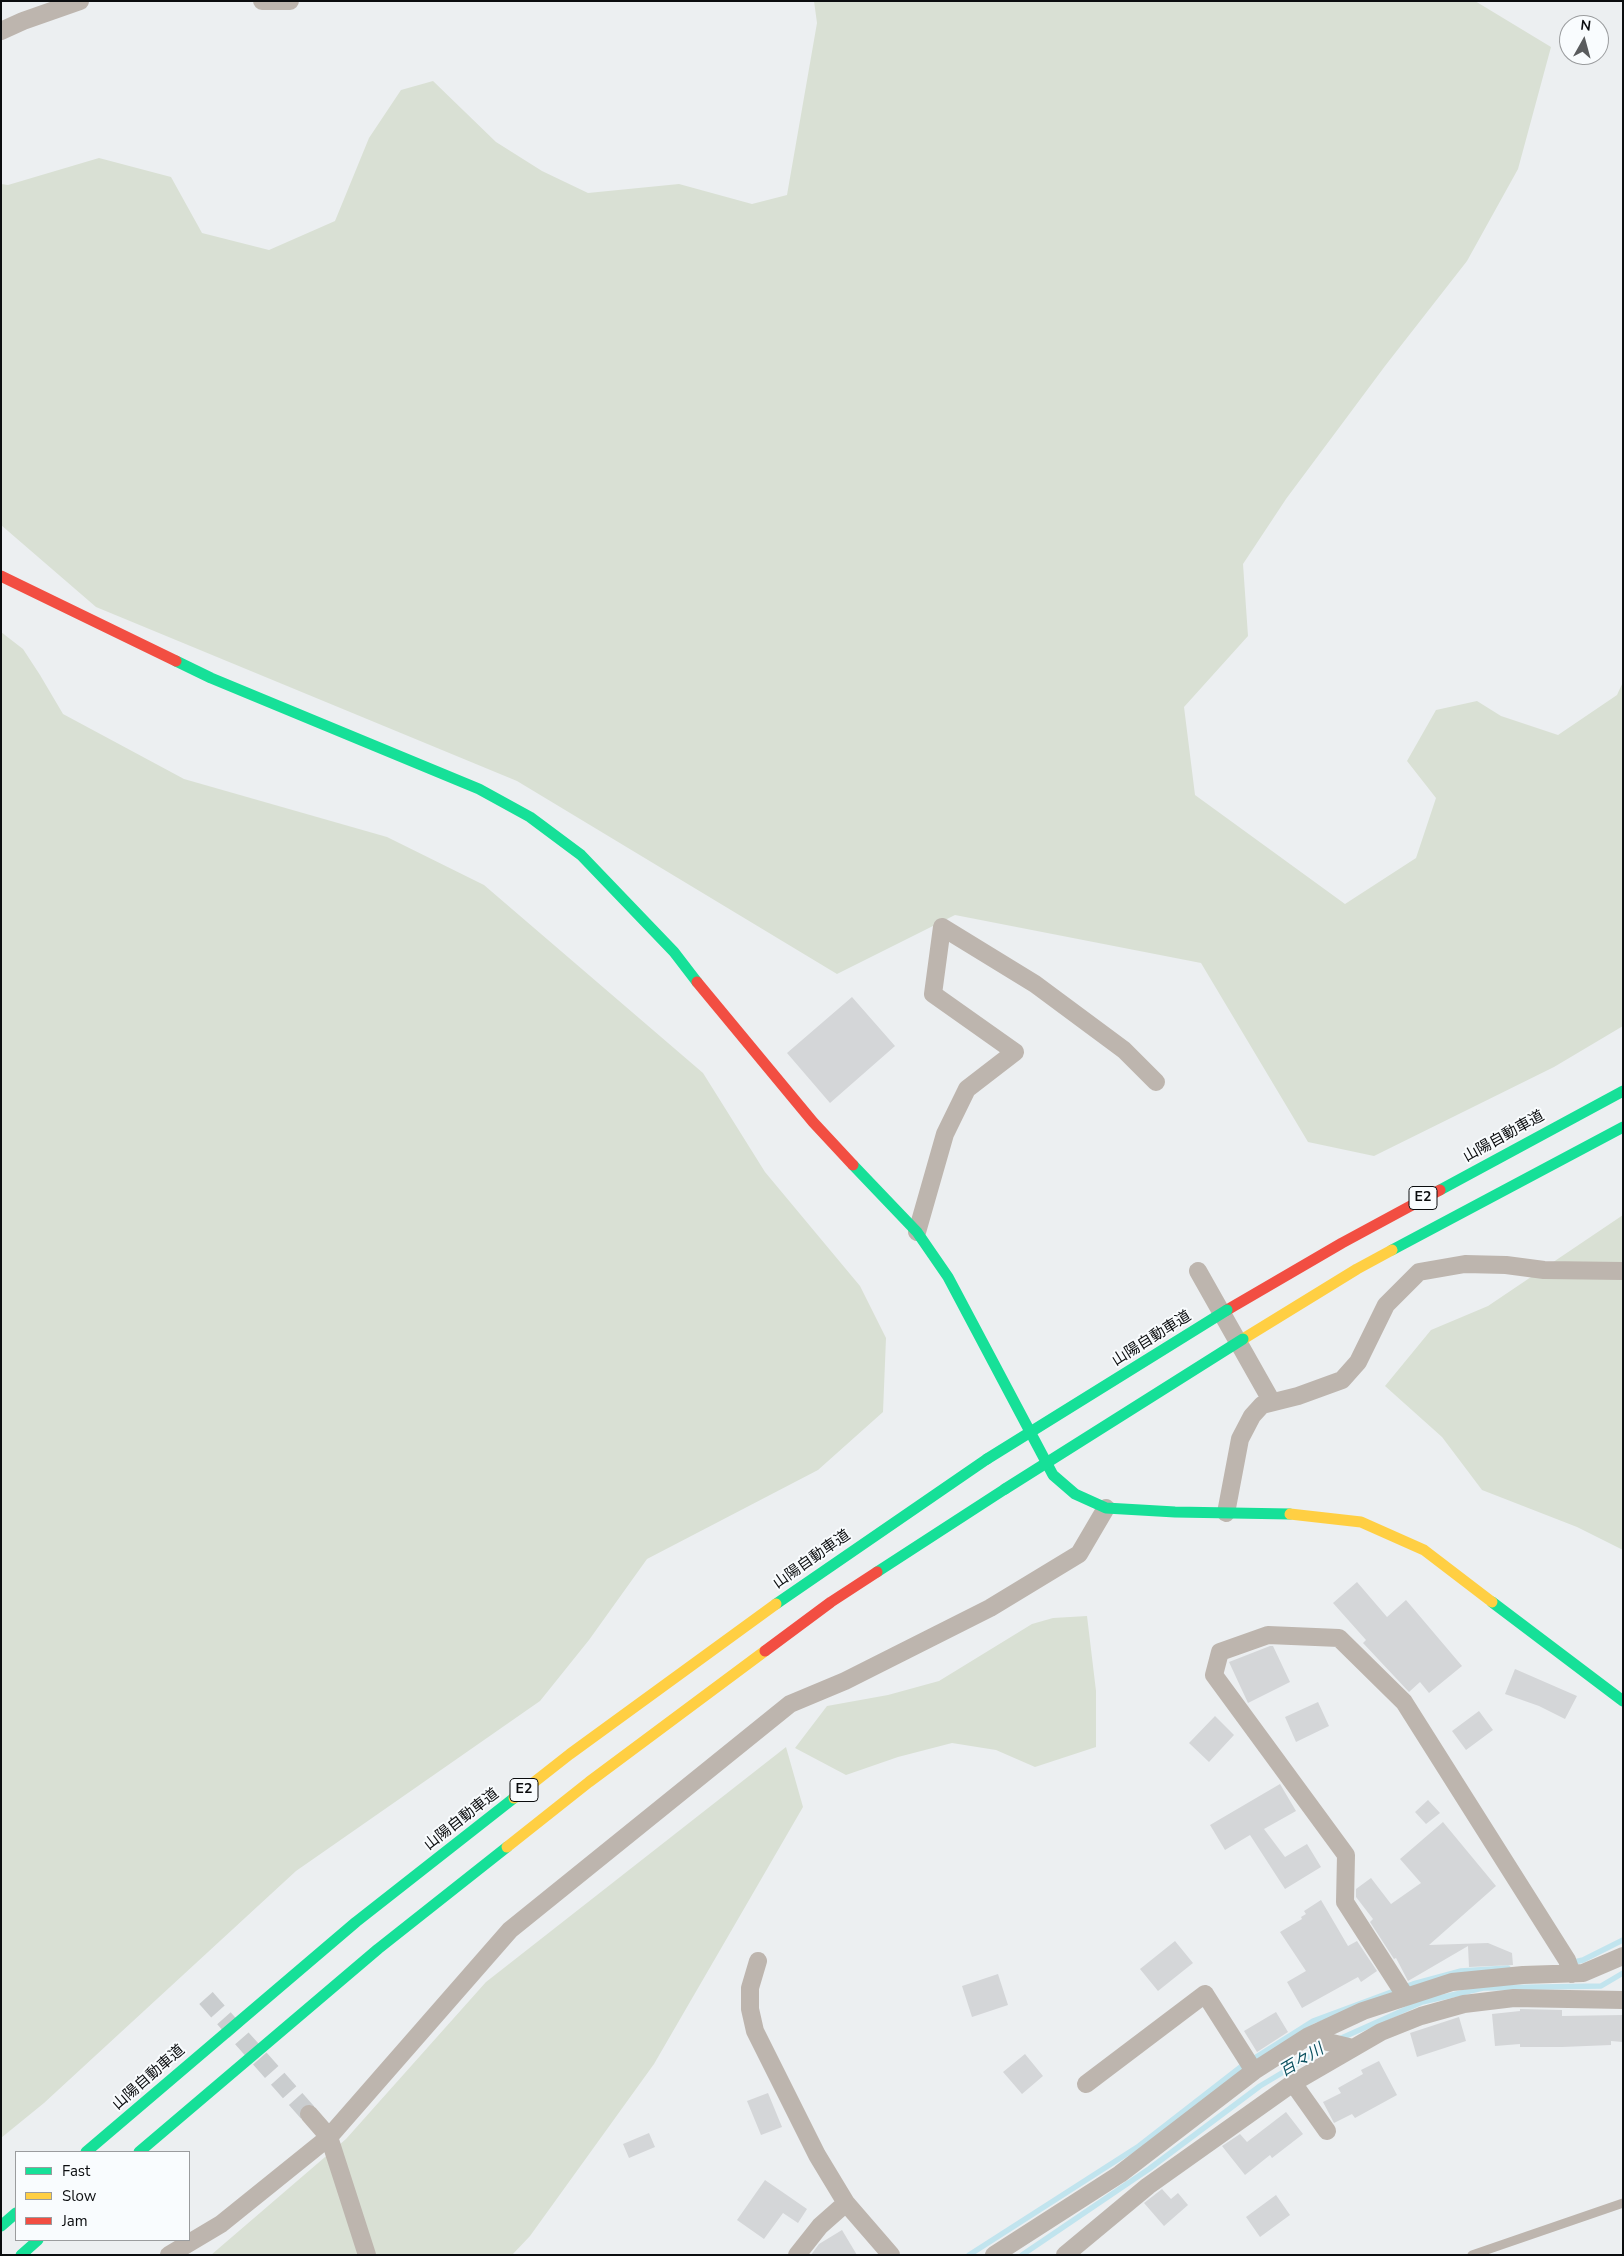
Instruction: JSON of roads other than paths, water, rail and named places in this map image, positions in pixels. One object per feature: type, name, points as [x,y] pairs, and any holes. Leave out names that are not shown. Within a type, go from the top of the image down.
[{"type":"main road","points":[[1,576],[211,678],[479,789],[530,817],[580,856],[674,952],[708,997],[813,1122],[917,1232],[948,1277],[1053,1475],[1075,1494],[1106,1508],[1175,1512],[1304,1514],[1361,1522],[1424,1550],[1623,1701]]},
{"type":"main road","name":"山陽自動車道","points":[[87,2151],[356,1922],[570,1754],[805,1582],[987,1459],[1227,1310],[1342,1243],[1623,1090]]},
{"type":"main road","name":"E2","points":[[140,2151],[378,1949],[589,1782],[831,1602],[1180,1376],[1357,1268],[1623,1127]]},
{"type":"main road","points":[[1,2226],[15,2214]]},
{"type":"main road","points":[[21,2255],[37,2241]]},
{"type":"street","points":[[1,31],[23,21],[80,1]]},
{"type":"street","points":[[262,1],[290,1]]},
{"type":"street","points":[[917,1232],[945,1134],[967,1089],[1015,1052],[933,994],[942,926],[1035,984],[1124,1050],[1156,1082]]},
{"type":"street","points":[[1226,1513],[1240,1440],[1252,1416],[1262,1405],[1298,1396],[1342,1380],[1358,1362],[1386,1305],[1420,1272],[1465,1264],[1506,1265],[1544,1270],[1623,1271]]},
{"type":"street","points":[[1198,1271],[1272,1402]]},
{"type":"street","points":[[169,2255],[221,2224],[329,2137],[510,1930],[790,1704],[845,1680],[990,1608],[1079,1554],[1106,1508]]},
{"type":"street","points":[[1402,1991],[1345,1902],[1346,1855],[1214,1675],[1220,1652],[1268,1635],[1339,1638],[1404,1702],[1577,1978]]},
{"type":"street","points":[[1065,2255],[1148,2186],[1292,2083],[1350,2048],[1420,2016],[1464,2004],[1514,1998],[1577,1978],[1623,1956]]},
{"type":"street","points":[[758,1961],[750,1988],[750,2009],[755,2030],[817,2155],[846,2203],[891,2255]]},
{"type":"street","points":[[994,2255],[1133,2164],[1251,2064],[1311,2038],[1402,1991],[1452,1982],[1523,1976],[1577,1978],[1623,2000]]},
{"type":"street","points":[[1086,2084],[1205,1994],[1251,2064]]},
{"type":"street","points":[[1311,2038],[1350,2048]]},
{"type":"street","points":[[1292,2083],[1327,2131]]},
{"type":"street","points":[[309,2114],[329,2137],[367,2255]]},
{"type":"street","points":[[1133,2164],[1148,2186]]},
{"type":"street","points":[[797,2255],[820,2226],[846,2203]]},
{"type":"lane","points":[[1472,2255],[1623,2203]]},
{"type":"waterway","points":[[1570,1963],[1583,1960],[1623,1940]]},
{"type":"waterway","points":[[969,2255],[1139,2146],[1242,2066],[1313,2021],[1413,1984],[1461,1971],[1508,1968]]},
{"type":"waterway","name":"百々川","points":[[1337,2040],[1422,2002],[1483,1988],[1601,1986],[1623,1973]]},
{"type":"waterway","name":"百々川","points":[[1022,2255],[1149,2169],[1260,2086],[1327,2046]]},
{"type":"tunnel","points":[[206,1998],[309,2114]]}]
